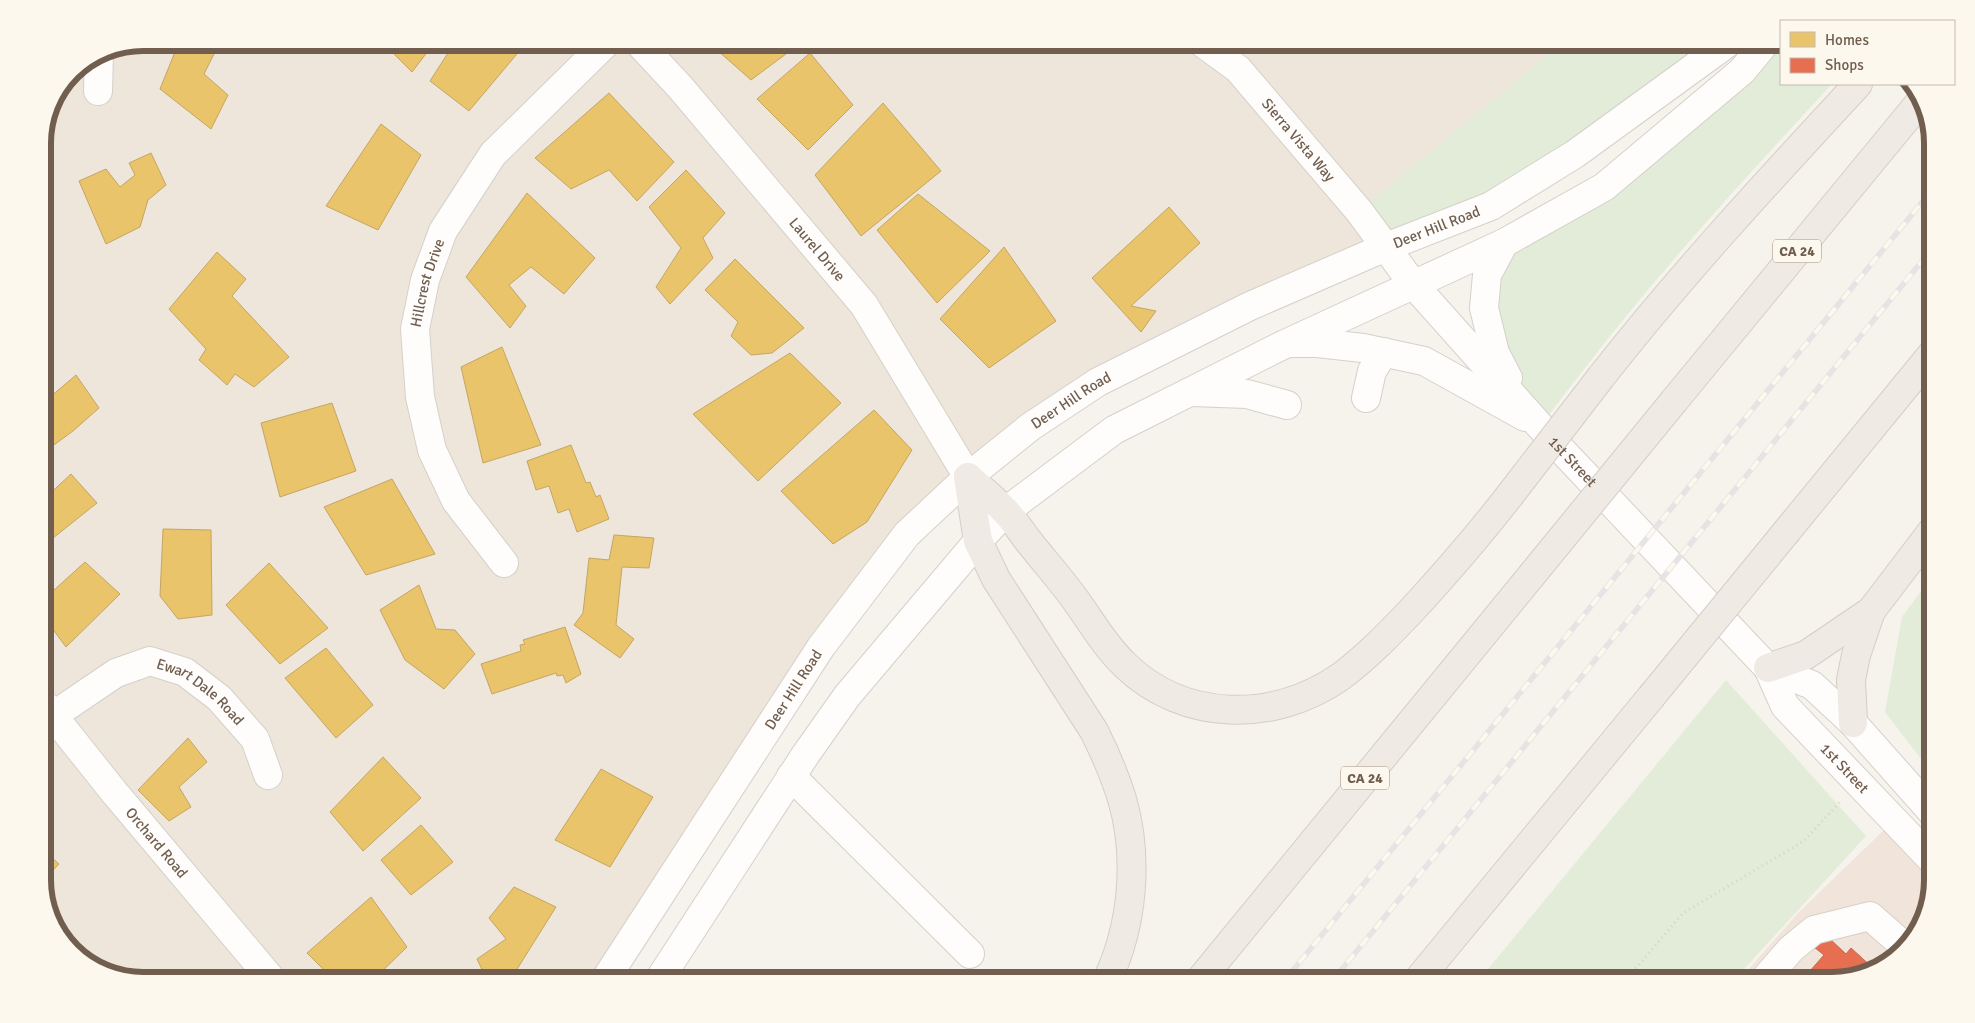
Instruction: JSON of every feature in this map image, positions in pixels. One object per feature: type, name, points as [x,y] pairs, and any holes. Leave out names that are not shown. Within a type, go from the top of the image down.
[{"type":"highway","points":[[968,477],[1006,511],[1113,652],[1135,674],[1157,689],[1183,701],[1211,708],[1237,710],[1266,708],[1296,699],[1324,686],[1352,668],[1386,637],[1425,596],[1466,550],[1634,335],[1711,245],[1857,85]]},
{"type":"highway","name":"CA 24","points":[[1207,972],[1916,107]]},
{"type":"highway","points":[[1425,972],[1924,364]]},
{"type":"highway","points":[[968,477],[978,541],[996,579],[1094,731],[1105,754],[1122,800],[1130,847],[1130,894],[1122,937],[1110,972]]},
{"type":"highway","points":[[1853,723],[1851,680],[1856,655],[1871,611],[1924,541]]},
{"type":"highway","points":[[1768,668],[1806,655],[1871,611]]},
{"type":"street","name":"Hillcrest Drive","points":[[504,563],[456,501],[432,450],[420,397],[415,328],[425,280],[443,231],[493,154],[598,51]]},
{"type":"street","name":"Laurel Drive","points":[[646,51],[680,87],[864,305],[968,477]]},
{"type":"street","name":"Sierra Vista Way","points":[[1213,51],[1238,69],[1359,211],[1386,247]]},
{"type":"street","name":"Deer Hill Road","points":[[610,972],[821,648],[907,534],[968,477],[1030,427],[1098,382],[1250,306],[1386,247],[1491,206],[1575,154],[1717,51]]},
{"type":"street","points":[[664,972],[791,776],[847,696],[978,541],[1006,511],[1114,430],[1285,344],[1504,243],[1604,187],[1742,71],[1759,51]]},
{"type":"street","points":[[98,91],[99,63]]},
{"type":"street","points":[[1504,243],[1487,275],[1484,308],[1495,353],[1523,405]]},
{"type":"street","name":"1st Street","points":[[1386,247],[1413,284],[1541,425],[1768,668],[1785,706],[1924,852]]},
{"type":"street","points":[[1285,344],[1317,343],[1363,348],[1424,361],[1541,425]]},
{"type":"street","points":[[1366,398],[1372,371],[1384,352]]},
{"type":"street","points":[[1187,392],[1247,394],[1287,405]]},
{"type":"street","name":"Ewart Dale Road","points":[[51,708],[116,673],[150,661],[185,672],[219,698],[255,739],[268,776]]},
{"type":"street","name":"1st Street","points":[[1768,668],[1812,685],[1853,723],[1924,803]]},
{"type":"street","name":"Orchard Road","points":[[51,712],[114,792],[265,972]]},
{"type":"street","points":[[791,776],[970,954]]},
{"type":"street","points":[[1771,972],[1791,949],[1814,930],[1860,918],[1870,916],[1900,942]]},
{"type":"path","points":[[1633,972],[1683,913],[1804,841],[1858,782]]},
{"type":"shaded area","points":[[137,51],[1552,51],[1359,211],[1386,247],[1098,382],[907,534],[610,972],[143,972],[125,970],[103,962],[83,949],[67,931],[56,909],[51,886],[51,137],[58,108],[67,92],[87,70],[108,58]]},
{"type":"shaded area","points":[[1886,828],[1924,868],[1921,904],[1914,920],[1905,936],[1897,945],[1878,959],[1856,969],[1844,971],[1746,972],[1798,913]]},
{"type":"green space","points":[[1552,51],[1718,51],[1597,138],[1386,247],[1359,211]]},
{"type":"green space","points":[[1757,51],[1780,51],[1780,85],[1831,85],[1674,259],[1609,337],[1541,425],[1523,405],[1487,275],[1504,243],[1604,187]]},
{"type":"green space","points":[[1924,587],[1924,763],[1885,712],[1902,617]]},
{"type":"green space","points":[[1726,680],[1866,836],[1741,972],[1486,972]]},
{"type":"building: Homes","points":[[175,51],[216,51],[204,74],[228,95],[211,129],[160,89]]},
{"type":"building: Homes","points":[[391,51],[428,51],[412,72]]},
{"type":"building: Homes","points":[[449,51],[519,51],[469,111],[430,81]]},
{"type":"building: Homes","points":[[718,51],[790,51],[751,80]]},
{"type":"building: Homes","points":[[810,53],[853,105],[808,150],[757,99]]},
{"type":"building: Homes","points":[[609,93],[674,162],[637,201],[609,170],[571,189],[535,158]]},
{"type":"building: Homes","points":[[883,103],[941,171],[861,236],[815,175]]},
{"type":"building: Homes","points":[[381,124],[421,155],[378,230],[326,206]]},
{"type":"building: Homes","points":[[151,153],[166,185],[148,200],[140,227],[106,244],[79,181],[106,169],[120,187],[135,175],[129,163]]},
{"type":"building: Homes","points":[[686,170],[725,213],[703,238],[713,258],[670,304],[656,287],[681,248],[649,207]]},
{"type":"building: Homes","points":[[527,193],[595,258],[564,294],[531,267],[509,285],[526,306],[510,328],[466,277]]},
{"type":"building: Homes","points":[[918,194],[990,251],[937,303],[877,230]]},
{"type":"building: Homes","points":[[1169,207],[1200,243],[1131,306],[1156,311],[1141,332],[1092,278]]},
{"type":"building: Homes","points":[[1004,247],[1056,321],[989,368],[940,319]]},
{"type":"building: Homes","points":[[217,252],[246,279],[232,296],[289,357],[254,387],[235,374],[227,385],[199,360],[206,349],[169,309]]},
{"type":"building: Homes","points":[[735,259],[804,328],[772,353],[751,355],[731,336],[738,322],[705,290]]},
{"type":"building: Homes","points":[[502,347],[541,445],[483,463],[461,367]]},
{"type":"building: Homes","points":[[790,353],[841,403],[758,481],[693,414]]},
{"type":"building: Homes","points":[[76,375],[99,408],[51,447],[51,396]]},
{"type":"building: Homes","points":[[332,403],[356,471],[280,497],[261,423]]},
{"type":"building: Homes","points":[[874,410],[912,450],[867,522],[833,544],[781,491]]},
{"type":"building: Homes","points":[[571,445],[586,483],[590,482],[596,497],[600,495],[609,519],[577,532],[569,509],[558,513],[549,486],[536,490],[527,461]]},
{"type":"building: Homes","points":[[71,474],[97,503],[51,540],[51,493]]},
{"type":"building: Homes","points":[[392,479],[435,554],[366,575],[324,507]]},
{"type":"building: Homes","points":[[163,529],[211,530],[212,615],[178,619],[160,596]]},
{"type":"building: Homes","points":[[614,535],[654,538],[649,568],[622,567],[616,625],[634,639],[620,658],[574,625],[583,613],[589,558],[609,560]]},
{"type":"building: Homes","points":[[85,562],[120,594],[66,647],[51,627],[51,593]]},
{"type":"building: Homes","points":[[269,563],[328,628],[280,664],[226,605]]},
{"type":"building: Homes","points":[[419,585],[436,629],[455,630],[475,654],[444,689],[405,660],[380,610]]},
{"type":"building: Homes","points":[[565,627],[581,674],[566,683],[563,675],[557,676],[556,673],[492,694],[481,664],[521,651],[520,645],[525,644],[523,640]]},
{"type":"building: Homes","points":[[326,648],[373,705],[336,738],[285,678]]},
{"type":"building: Homes","points":[[188,738],[207,762],[179,787],[191,807],[169,821],[138,790]]},
{"type":"building: Homes","points":[[383,757],[421,798],[363,851],[330,812]]},
{"type":"building: Homes","points":[[601,769],[653,797],[610,867],[555,840]]},
{"type":"building: Homes","points":[[421,825],[453,862],[411,895],[381,860]]},
{"type":"building: Homes","points":[[51,857],[59,864],[51,872]]},
{"type":"building: Homes","points":[[514,887],[556,907],[515,972],[483,972],[477,959],[506,939],[489,918]]},
{"type":"building: Homes","points":[[371,897],[407,947],[381,972],[326,972],[307,953]]},
{"type":"building: Shops","points":[[1820,939],[1830,939],[1846,954],[1851,948],[1869,964],[1844,971],[1809,972],[1824,955],[1814,947]]},
{"type":"railway","points":[[1292,972],[1924,200]]},
{"type":"railway","points":[[1340,972],[1924,259]]}]
